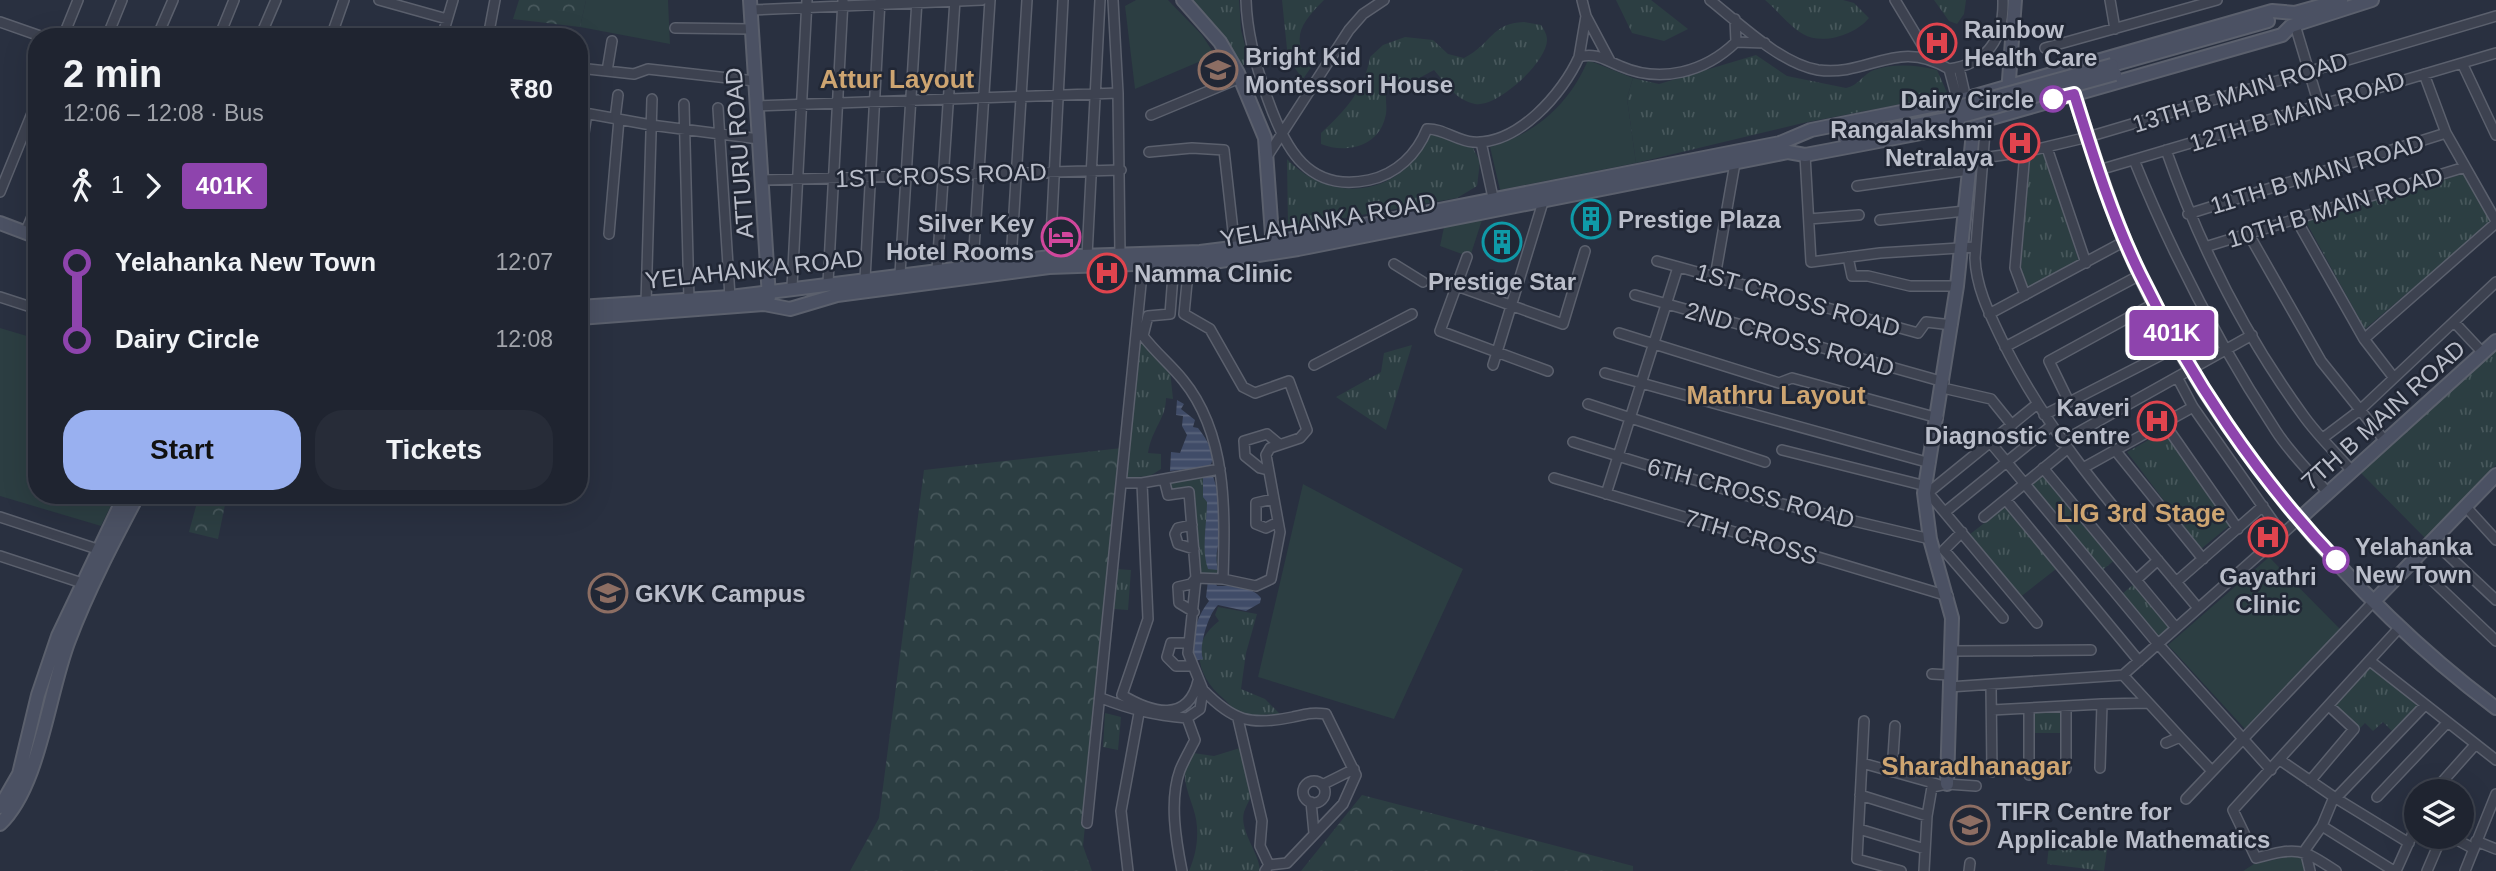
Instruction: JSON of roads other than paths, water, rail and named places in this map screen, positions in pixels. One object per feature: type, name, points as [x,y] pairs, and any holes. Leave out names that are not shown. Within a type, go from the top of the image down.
[{"type":"main road","points":[[1183,0],[1220,42],[1239,75],[1265,138],[1273,248]]},
{"type":"main road","points":[[2012,111],[2006,87],[2015,0]]},
{"type":"main road","points":[[1961,108],[2006,87],[2065,68],[2272,11],[2294,21],[2341,0]]},
{"type":"main road","points":[[1784,148],[2114,70],[2372,0]]},
{"type":"main road","name":"ATTURU ROAD","points":[[750,5],[769,298]]},
{"type":"main road","name":"YELAHANKA ROAD","points":[[588,317],[769,298],[792,287],[1049,257],[1273,248],[1494,202],[1784,148],[1805,155],[1980,121],[2282,35],[2294,21]]},
{"type":"main road","points":[[2065,68],[2099,170],[2140,275],[2179,345],[2243,447],[2298,520],[2400,627],[2452,675],[2496,708]]},
{"type":"main road","points":[[1942,784],[1952,618],[1930,539],[1926,489],[1957,286],[1969,170],[1980,121],[1961,108]]},
{"type":"main road","name":"YELAHANKA ROAD","points":[[588,306],[730,297],[769,298],[790,309],[838,295],[1049,267],[1174,267],[1189,262],[1544,202],[1735,163],[1784,148]]},
{"type":"main road","points":[[0,223],[28,234]]},
{"type":"main road","name":"7TH B MAIN ROAD","points":[[2298,520],[2496,341]]},
{"type":"main road","points":[[2375,600],[2496,475]]},
{"type":"main road","points":[[0,807],[19,774],[42,683],[58,636],[120,504]]},
{"type":"main road","points":[[0,824],[9,816],[30,778],[49,698],[69,640],[134,504]]},
{"type":"street","points":[[67,28],[78,0]]},
{"type":"street","points":[[111,28],[122,0]]},
{"type":"street","points":[[161,28],[173,0]]},
{"type":"street","points":[[223,28],[234,0]]},
{"type":"street","points":[[264,28],[275,0]]},
{"type":"street","points":[[334,28],[344,0]]},
{"type":"street","points":[[379,0],[447,19]]},
{"type":"street","points":[[444,28],[453,0]]},
{"type":"street","points":[[490,28],[495,0]]},
{"type":"street","points":[[750,5],[982,0]]},
{"type":"street","points":[[973,265],[990,0]]},
{"type":"street","points":[[1011,261],[1027,0]]},
{"type":"street","points":[[1049,257],[1063,0]]},
{"type":"street","points":[[1087,256],[1100,0]]},
{"type":"street","points":[[1113,0],[1121,170],[1120,254]]},
{"type":"street","points":[[1246,0],[1247,27],[1257,69],[1280,135],[1303,165],[1327,178],[1346,182],[1374,179],[1400,166],[1413,153],[1427,129],[1434,128],[1459,140],[1481,142],[1514,129],[1543,108],[1560,90],[1579,57],[1586,16]]},
{"type":"street","points":[[1268,155],[1356,22],[1384,0]]},
{"type":"street","points":[[1582,0],[1586,16],[1610,61]]},
{"type":"street","points":[[1710,0],[1793,61],[1820,70],[1848,69],[1897,57],[1930,58]]},
{"type":"street","points":[[1895,0],[1930,58],[1948,69],[1977,63],[1995,40],[2001,21],[2003,0]]},
{"type":"street","points":[[2110,0],[2115,29]]},
{"type":"street","points":[[2045,48],[2217,0]]},
{"type":"street","points":[[900,274],[917,1]]},
{"type":"street","points":[[937,270],[955,1]]},
{"type":"street","points":[[865,279],[880,2]]},
{"type":"street","points":[[828,284],[843,3]]},
{"type":"street","points":[[792,287],[807,4]]},
{"type":"street","name":"13TH B MAIN ROAD","points":[[1982,158],[2047,148],[2088,137],[2496,16]]},
{"type":"street","points":[[1735,19],[1736,42]]},
{"type":"street","points":[[2294,21],[2319,105]]},
{"type":"street","points":[[0,22],[28,32]]},
{"type":"street","points":[[675,28],[752,30]]},
{"type":"street","points":[[607,71],[611,41]]},
{"type":"street","points":[[1579,57],[1588,54],[1640,73],[1673,74],[1704,65],[1736,42],[1769,44]]},
{"type":"street","name":"12TH B MAIN ROAD","points":[[2099,170],[2496,52]]},
{"type":"street","points":[[2462,62],[2496,135]]},
{"type":"street","points":[[1959,68],[1964,90],[1961,108]]},
{"type":"street","points":[[588,69],[634,74],[648,69],[755,81]]},
{"type":"street","points":[[1151,115],[1257,69]]},
{"type":"street","points":[[1948,69],[1961,108]]},
{"type":"street","points":[[2364,339],[2496,222],[2446,133],[2424,74]]},
{"type":"street","points":[[757,106],[1118,93]]},
{"type":"street","points":[[610,234],[618,94]]},
{"type":"street","points":[[646,303],[652,99]]},
{"type":"street","points":[[684,104],[689,300]]},
{"type":"street","points":[[718,108],[730,297]]},
{"type":"street","points":[[588,112],[651,125],[759,139]]},
{"type":"street","points":[[1980,121],[1982,158],[1975,247],[1976,275],[1989,314],[2036,405],[2064,445],[2198,608]]},
{"type":"street","points":[[0,192],[28,123]]},
{"type":"street","name":"11TH B MAIN ROAD","points":[[2188,214],[2446,133]]},
{"type":"street","points":[[1481,142],[1494,202]]},
{"type":"street","points":[[1149,152],[1192,148],[1224,150],[1235,249]]},
{"type":"street","points":[[2047,148],[2086,263]]},
{"type":"street","points":[[2166,150],[2188,214],[2235,308],[2303,416],[2352,471]]},
{"type":"street","points":[[2025,152],[2015,268],[2025,295]]},
{"type":"street","points":[[1805,155],[1811,262],[1975,247]]},
{"type":"street","points":[[2134,160],[2160,223],[2227,349],[2277,433],[2328,493]]},
{"type":"street","points":[[1715,277],[1735,163]]},
{"type":"street","name":"10TH B MAIN ROAD","points":[[2205,247],[2465,167]]},
{"type":"street","name":"1ST CROSS ROAD","points":[[761,180],[1121,170]]},
{"type":"street","points":[[1857,186],[1969,170]]},
{"type":"street","points":[[1493,365],[1544,202]]},
{"type":"street","points":[[1880,220],[1965,211]]},
{"type":"street","points":[[1809,219],[1858,215]]},
{"type":"street","points":[[2296,219],[2364,339],[2394,378]]},
{"type":"street","points":[[2248,233],[2322,362],[2385,441]]},
{"type":"street","points":[[1989,314],[2125,241]]},
{"type":"street","points":[[1457,286],[1563,324],[1586,251]]},
{"type":"street","points":[[1467,257],[1440,331],[1548,371]]},
{"type":"street","points":[[1848,257],[1852,276],[1868,276],[1910,286],[1957,286]]},
{"type":"street","name":"1ST CROSS ROAD","points":[[1657,261],[1917,333],[1921,332],[1926,322],[1951,325]]},
{"type":"street","points":[[1189,262],[1184,314],[1210,329],[1243,387],[1255,393],[1289,381],[1307,430],[1300,438],[1270,448],[1266,455],[1280,532],[1271,579],[1256,586],[1223,579],[1196,578],[1176,591],[1178,603],[1194,612]]},
{"type":"street","points":[[1394,264],[1423,282]]},
{"type":"street","points":[[1087,823],[1142,274],[1174,267],[1170,314],[1148,316],[1143,336],[1183,380],[1203,410],[1220,469],[1225,528],[1223,579]]},
{"type":"street","name":"1ST CROSS ROAD","points":[[1606,494],[1678,267]]},
{"type":"street","points":[[2006,347],[2140,275]]},
{"type":"street","points":[[2323,438],[2360,410],[2496,282]]},
{"type":"street","name":"2ND CROSS ROAD","points":[[1635,295],[1991,399],[2012,425]]},
{"type":"street","points":[[0,297],[28,306]]},
{"type":"street","points":[[2069,402],[2049,361],[2155,303]]},
{"type":"street","points":[[1314,365],[1412,314]]},
{"type":"street","points":[[2454,321],[2483,352]]},
{"type":"street","points":[[1619,333],[1779,383],[1792,378],[1938,418]]},
{"type":"street","points":[[1984,517],[2043,468],[2064,445],[2252,335]]},
{"type":"street","points":[[2044,415],[2179,345]]},
{"type":"street","points":[[1605,373],[1930,463]]},
{"type":"street","points":[[2177,377],[2193,407],[2282,534]]},
{"type":"street","points":[[1588,404],[1765,462]]},
{"type":"street","points":[[1926,489],[2036,405]]},
{"type":"street","points":[[2083,468],[2193,407]]},
{"type":"street","points":[[2164,423],[2238,529]]},
{"type":"street","points":[[1945,512],[2051,426]]},
{"type":"street","points":[[1268,470],[1260,468],[1245,456],[1244,441],[1267,434],[1279,444]]},
{"type":"street","name":"6TH CROSS ROAD","points":[[1573,442],[1748,496],[1930,539]]},
{"type":"street","points":[[1990,442],[2158,643],[2242,738],[2276,764],[2310,781],[2404,840]]},
{"type":"street","points":[[1782,450],[1926,489],[2037,623]]},
{"type":"street","points":[[2115,450],[2203,559]]},
{"type":"street","points":[[2043,468],[2176,628]]},
{"type":"street","points":[[1121,483],[1143,483],[1220,469]]},
{"type":"street","name":"7TH CROSS","points":[[1554,478],[1948,596]]},
{"type":"street","points":[[1164,479],[1168,495],[1189,492],[1196,578],[1188,653],[1203,690],[1238,719],[1260,721],[1310,712],[1326,714],[1356,775],[1343,804],[1287,863],[1267,868],[1260,846],[1262,821],[1238,719]]},
{"type":"street","points":[[1143,483],[1140,494],[1146,529],[1148,619],[1122,695],[1152,711],[1187,719]]},
{"type":"street","points":[[1273,499],[1256,503],[1256,524],[1266,528],[1278,522]]},
{"type":"street","points":[[2006,500],[2139,660]]},
{"type":"street","points":[[2176,582],[2263,506]]},
{"type":"street","points":[[2466,507],[2496,540]]},
{"type":"street","points":[[0,517],[97,549]]},
{"type":"street","points":[[1932,674],[1950,681],[1991,686],[2123,675],[2298,520]]},
{"type":"street","points":[[1192,526],[1178,528],[1175,534],[1178,544],[1194,550]]},
{"type":"street","points":[[1962,532],[1944,550],[2003,618]]},
{"type":"street","points":[[2432,540],[2496,600]]},
{"type":"street","points":[[0,556],[82,583]]},
{"type":"street","points":[[2136,580],[2158,560]]},
{"type":"street","points":[[2412,561],[2496,641]]},
{"type":"street","points":[[2186,799],[2375,600]]},
{"type":"street","points":[[2336,871],[2305,850],[2256,858],[2233,810],[2400,627]]},
{"type":"street","points":[[1189,643],[1171,643],[1167,657],[1176,666],[1192,666]]},
{"type":"street","points":[[1951,651],[2091,650]]},
{"type":"street","points":[[2370,661],[2496,760]]},
{"type":"street","points":[[2123,675],[2212,771]]},
{"type":"street","points":[[1101,698],[1139,713],[1185,707],[1194,699],[1198,681]]},
{"type":"street","points":[[1991,686],[1992,772]]},
{"type":"street","points":[[1187,719],[1200,709],[1203,690]]},
{"type":"street","points":[[1992,709],[2147,703]]},
{"type":"street","points":[[2100,768],[2102,704]]},
{"type":"street","points":[[2310,871],[2305,850],[2322,826],[2335,798],[2424,705]]},
{"type":"street","points":[[2310,781],[2354,729],[2329,706]]},
{"type":"street","points":[[2066,707],[2066,769]]},
{"type":"street","points":[[2029,709],[2029,775]]},
{"type":"street","points":[[1128,871],[1121,811],[1139,713]]},
{"type":"street","points":[[1182,871],[1176,841],[1179,772],[1195,740],[1187,719]]},
{"type":"street","points":[[1864,721],[1857,859],[1901,871]]},
{"type":"street","points":[[2377,797],[2448,723]]},
{"type":"street","points":[[1892,772],[1895,726]]},
{"type":"street","points":[[2166,743],[2180,737]]},
{"type":"street","points":[[2445,779],[2475,745]]},
{"type":"street","points":[[1862,763],[1942,784],[1976,786]]},
{"type":"street","points":[[1322,785],[1354,769]]},
{"type":"street","points":[[1314,834],[1311,802],[1303,794],[1304,786],[1314,781],[1322,785]]},
{"type":"street","points":[[1924,871],[1930,792],[1942,784]]},
{"type":"street","points":[[1311,802],[1323,797],[1322,785]]},
{"type":"street","points":[[2465,871],[2496,794]]},
{"type":"street","points":[[1860,795],[1927,816]]},
{"type":"street","points":[[2322,826],[2395,871],[2406,849]]},
{"type":"street","points":[[1859,829],[1925,849]]},
{"type":"street","points":[[2475,845],[2496,849]]},
{"type":"street","points":[[2427,871],[2436,849]]},
{"type":"water","points":[[1177,400],[1184,404],[1181,409],[1195,420],[1193,427],[1198,428],[1210,447],[1212,463],[1209,467],[1170,471],[1171,452],[1180,453],[1187,435],[1182,426],[1183,416],[1176,415]]},
{"type":"water","points":[[1213,476],[1221,514],[1218,570],[1208,569],[1205,553],[1207,502],[1203,497],[1203,477]]},
{"type":"water","points":[[1208,580],[1214,580],[1217,586],[1246,588],[1261,598],[1260,603],[1246,611],[1218,605],[1205,630],[1203,659],[1194,661],[1193,637],[1200,614],[1209,601],[1206,597]]},
{"type":"place","name":"Rainbow Health Care","points":[[1937,43]]},
{"type":"place","name":"Bright Kid Montessori House","points":[[1218,70]]},
{"type":"place","name":"Dairy Circle","points":[[2053,99]]},
{"type":"place","name":"Rangalakshmi Netralaya","points":[[2020,143]]},
{"type":"place","name":"Prestige Plaza","points":[[1591,219]]},
{"type":"place","name":"Silver Key Hotel Rooms","points":[[1061,237]]},
{"type":"place","name":"Prestige Star","points":[[1502,242]]},
{"type":"place","name":"Namma Clinic","points":[[1107,273]]},
{"type":"place","name":"Kaveri Diagnostic Centre","points":[[2157,421]]},
{"type":"place","name":"Gayathri Clinic","points":[[2268,537]]},
{"type":"place","name":"Yelahanka New Town","points":[[2336,560]]},
{"type":"place","name":"GKVK Campus","points":[[608,593]]},
{"type":"place","name":"TIFR Centre for Applicable Mathematics","points":[[1970,825]]},
{"type":"district","name":"Attur Layout","points":[[897,79]]},
{"type":"district","name":"Mathru Layout","points":[[1776,395]]},
{"type":"district","name":"LIG 3rd Stage","points":[[2141,513]]},
{"type":"district","name":"Sharadhanagar","points":[[1976,766]]}]
